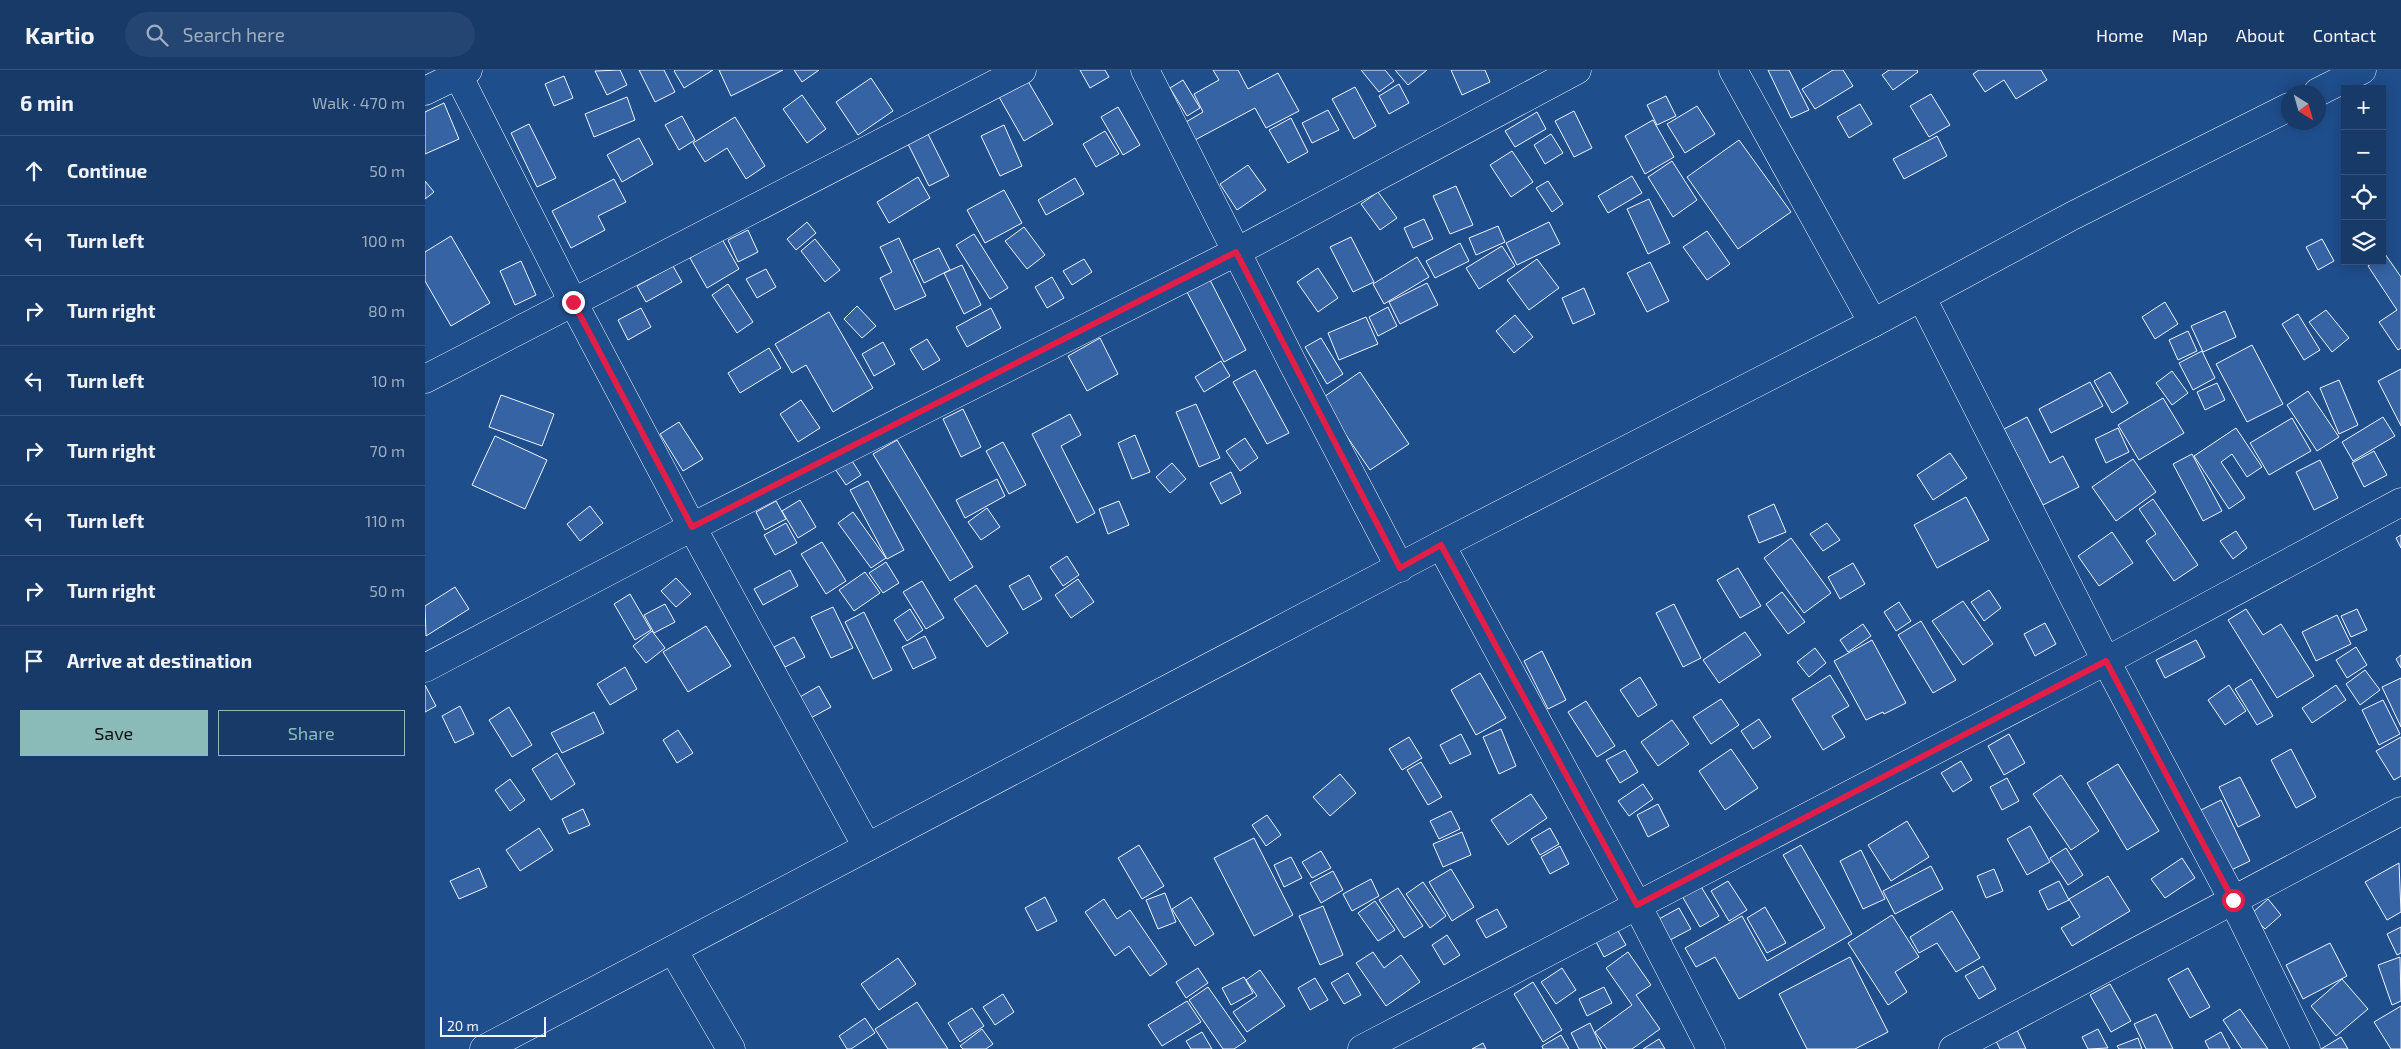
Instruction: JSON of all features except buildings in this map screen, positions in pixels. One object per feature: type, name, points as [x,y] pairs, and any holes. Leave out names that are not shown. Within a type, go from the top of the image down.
[{"type":"street","points":[[425,379],[1022,70]]},
{"type":"street","points":[[1145,70],[1236,252],[1400,568]]},
{"type":"street","points":[[425,668],[692,527],[1236,252],[1577,70]]},
{"type":"street","points":[[1733,70],[1873,323]]},
{"type":"street","points":[[425,92],[463,72],[573,302],[692,527],[867,847]]},
{"type":"street","points":[[2326,87],[2347,73]]},
{"type":"street","points":[[484,1049],[1441,545],[1873,323],[2073,216],[2281,111]]},
{"type":"street","points":[[1921,298],[2106,661],[2233,900],[2306,1049]]},
{"type":"street","points":[[1362,1049],[2106,661],[2401,502]]},
{"type":"street","points":[[1441,545],[1637,905],[1711,1049]]},
{"type":"street","points":[[1953,1049],[2401,812]]},
{"type":"street","points":[[673,950],[731,1049]]},
{"type":"route","points":[[573,302],[692,527],[1236,252],[1400,568],[1441,545],[1637,905],[2106,661],[2233,900]]}]
